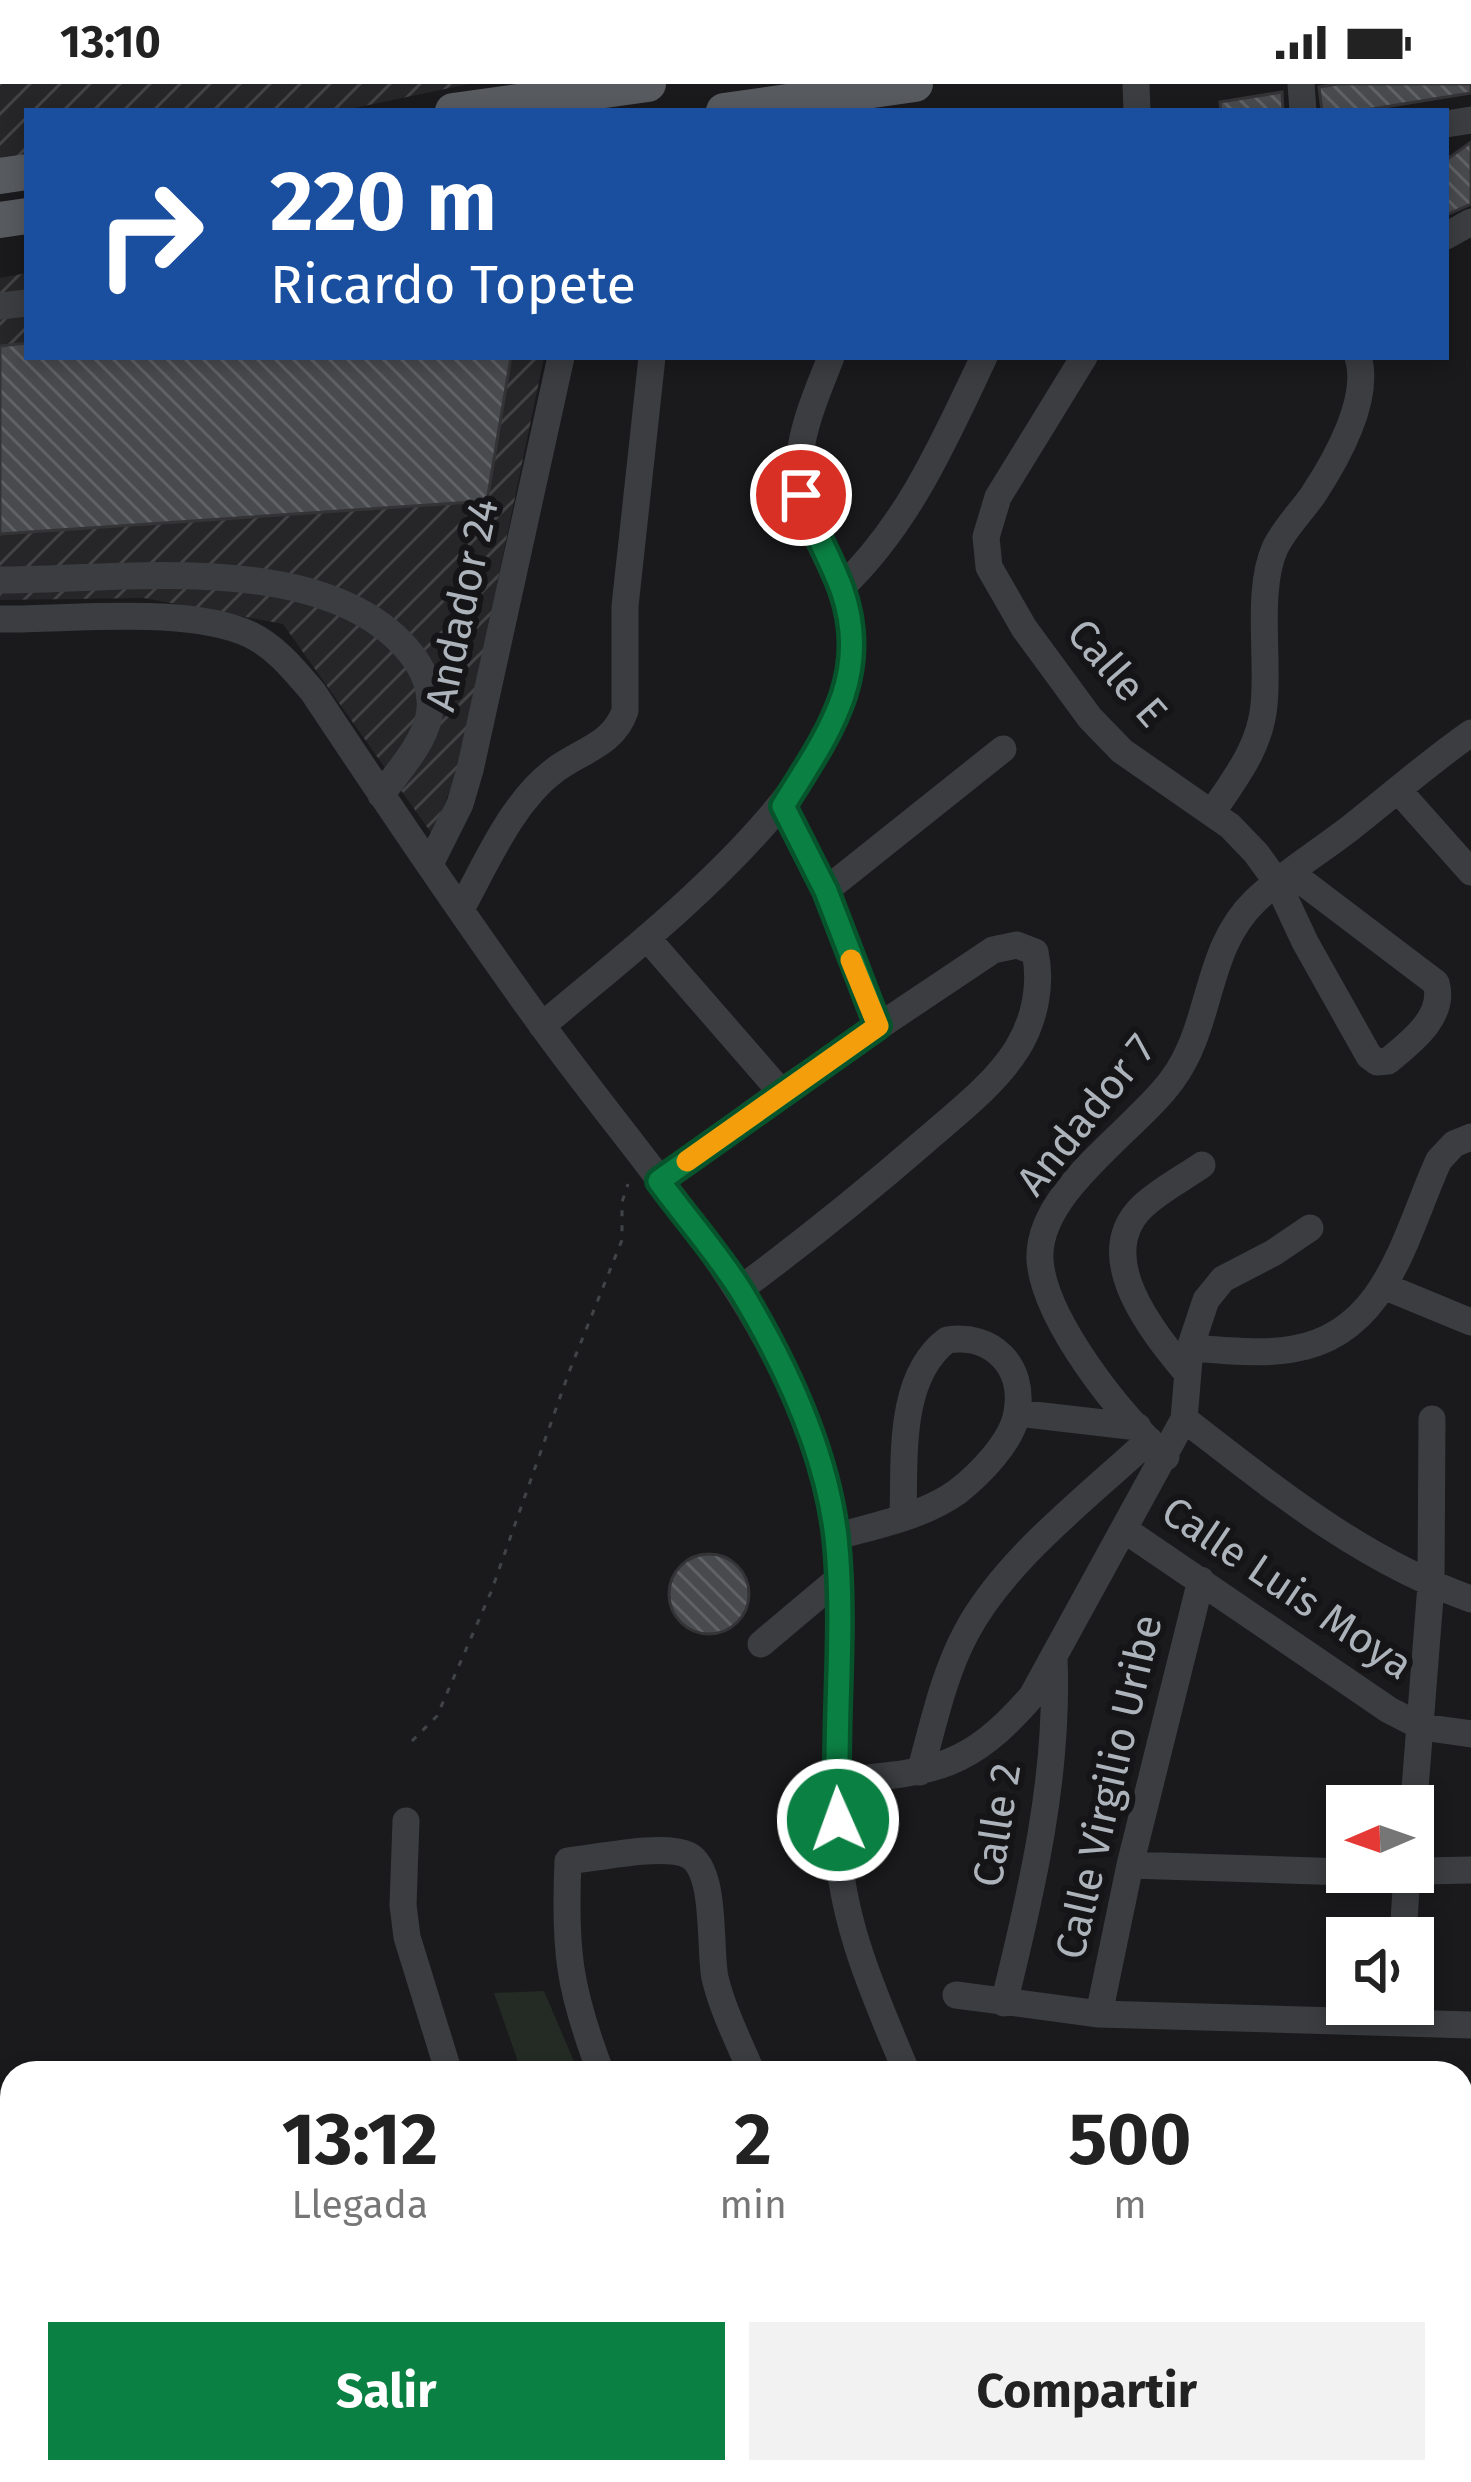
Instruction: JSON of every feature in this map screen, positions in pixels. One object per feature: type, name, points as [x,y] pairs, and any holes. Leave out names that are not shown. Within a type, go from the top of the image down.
[{"type":"main road","points":[[469,108],[571,90],[648,84]]},
{"type":"main road","points":[[765,108],[874,100],[915,84]]},
{"type":"street","name":"Andador 24","points":[[430,864],[460,804],[470,770],[559,360]]},
{"type":"street","points":[[461,909],[529,794],[560,766],[592,750],[620,726],[625,711],[625,606],[652,360]]},
{"type":"street","points":[[542,1026],[648,938],[783,806],[832,725],[847,688],[853,644],[841,588],[808,519],[798,474],[802,430],[830,360]]},
{"type":"street","points":[[841,588],[907,512],[983,360]]},
{"type":"street","name":"Calle E","points":[[1082,360],[998,497],[986,537],[989,567],[1002,594],[1090,718],[1122,751],[1212,812],[1284,878]]},
{"type":"street","points":[[1212,812],[1255,749],[1264,708],[1268,581],[1275,549],[1316,489],[1345,433],[1360,392],[1359,360]]},
{"type":"street","points":[[0,580],[165,575],[249,578],[365,614],[397,636],[420,664],[430,692],[425,730],[381,794]]},
{"type":"street","points":[[0,619],[155,617],[249,634],[271,647],[314,692],[542,1026],[740,1289],[811,1436],[836,1537],[836,1781],[845,1902],[871,1986],[902,2061]]},
{"type":"street","name":"Andador 7","points":[[1151,1441],[1098,1382],[1066,1330],[1043,1278],[1041,1246],[1070,1187],[1177,1074],[1200,1032],[1220,952],[1252,904],[1471,733]]},
{"type":"street","points":[[826,891],[1003,749]]},
{"type":"street","points":[[1398,790],[1471,872]]},
{"type":"street","points":[[783,806],[826,891],[878,1026]]},
{"type":"street","points":[[1284,878],[1436,983],[1439,1002],[1428,1023],[1388,1061],[1373,1060],[1305,942],[1284,878]]},
{"type":"street","points":[[648,938],[781,1092]]},
{"type":"street","points":[[653,1174],[993,950],[1018,945],[1035,952],[1035,1007],[1016,1052],[967,1104],[856,1201],[740,1289]]},
{"type":"street","points":[[1202,1165],[1140,1209],[1127,1227],[1124,1243],[1129,1285],[1152,1328],[1188,1360],[1317,1344],[1344,1331],[1386,1286],[1439,1160],[1454,1144],[1471,1137]]},
{"type":"street","points":[[1184,1419],[1188,1360],[1206,1300],[1223,1279],[1310,1228]]},
{"type":"street","points":[[1386,1286],[1471,1322]]},
{"type":"street","points":[[836,1537],[904,1517],[955,1493],[980,1472],[1018,1413],[1015,1382],[997,1349],[979,1339],[947,1340],[934,1351],[916,1381],[904,1517]]},
{"type":"street","points":[[1018,1413],[1151,1441]]},
{"type":"street","points":[[920,1772],[950,1669],[981,1607],[1023,1559],[1151,1441],[1184,1419]]},
{"type":"street","points":[[1184,1419],[1301,1511],[1431,1585],[1471,1599]]},
{"type":"street","points":[[1416,1785],[1431,1585],[1432,1419]]},
{"type":"street","points":[[836,1781],[920,1772],[974,1753],[1007,1726],[1033,1696],[1125,1530],[1151,1441]]},
{"type":"street","name":"Calle Luis Moya","points":[[1125,1530],[1389,1710],[1422,1726],[1471,1735]]},
{"type":"street","points":[[760,1644],[837,1580]]},
{"type":"street","name":"Calle Virgilio Uribe","points":[[1099,2014],[1130,1865],[1201,1580]]},
{"type":"street","name":"Calle 2","points":[[1004,2003],[1049,1784],[1054,1657]]},
{"type":"street","points":[[406,1821],[406,1937],[445,2061]]},
{"type":"street","points":[[597,2061],[570,1979],[565,1937],[568,1861],[676,1851],[692,1856],[700,1865],[709,1904],[715,1976],[747,2061]]},
{"type":"street","points":[[1130,1865],[1326,1871]]},
{"type":"street","points":[[1434,1871],[1471,1870]]},
{"type":"street","points":[[956,1995],[1099,2014],[1326,2014]]},
{"type":"street","points":[[1434,2019],[1471,2025]]},
{"type":"path","points":[[412,1741],[437,1716],[490,1592],[622,1240],[624,1192],[653,1174]]},
{"type":"shaded area","points":[[0,84],[469,84],[354,108],[24,108],[24,178],[0,182]]},
{"type":"shaded area","points":[[24,274],[24,360],[543,360],[459,768],[432,834],[283,624],[144,598],[0,600],[0,278]]},
{"type":"shaded area","points":[[544,1991],[574,2061],[518,2061],[494,1993]]},
{"type":"building","points":[[1471,84],[1471,93],[1378,108],[1322,108],[1319,87]]},
{"type":"building","points":[[1282,92],[1283,108],[1221,108],[1220,102]]},
{"type":"building","points":[[1471,142],[1471,204],[1449,214],[1449,158]]},
{"type":"building","points":[[24,343],[24,360],[510,360],[487,501],[0,534],[0,346]]},
{"type":"building","points":[[709,1554],[737,1566],[749,1594],[737,1622],[709,1634],[681,1622],[669,1594],[681,1566]]},
{"type":"slow traffic","points":[[687,1161],[878,1026],[851,960]]},
{"type":"route","points":[[801,495],[841,588],[850,620],[852,663],[832,725],[783,806],[826,891],[878,1026],[659,1181],[740,1289],[811,1436],[825,1482],[836,1537],[838,1820]]}]
